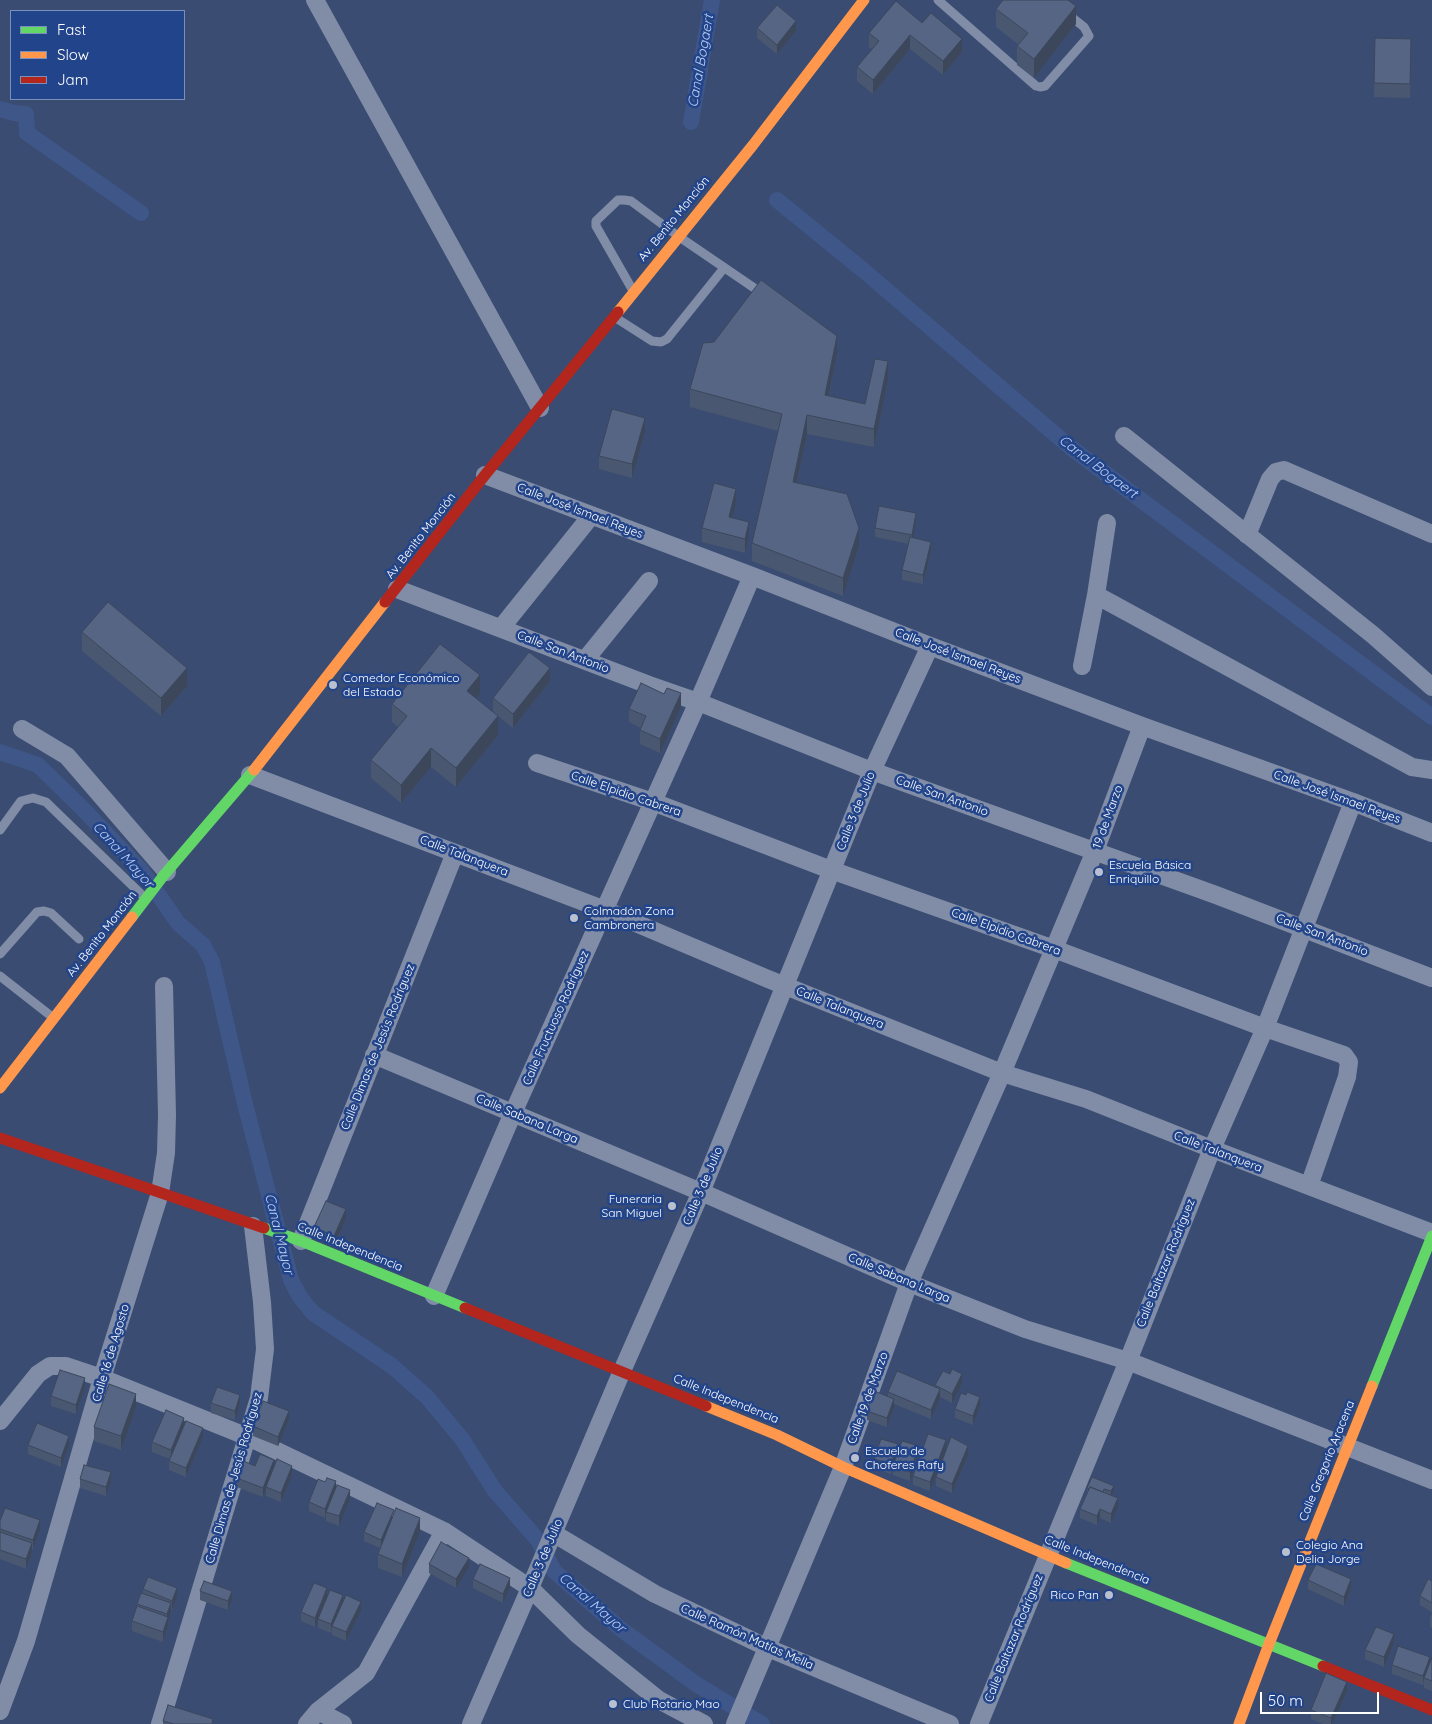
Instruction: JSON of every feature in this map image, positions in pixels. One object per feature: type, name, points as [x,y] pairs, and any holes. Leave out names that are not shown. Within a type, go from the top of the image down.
[{"type":"street","points":[[315,0],[540,408]]},
{"type":"street","name":"Av. Benito Monción","points":[[0,1088],[165,874],[250,775],[485,475],[753,145],[864,0]]},
{"type":"street","points":[[1124,436],[1373,635],[1432,687]]},
{"type":"street","points":[[1247,535],[1270,480],[1276,472],[1284,470],[1432,534]]},
{"type":"street","name":"Calle José Ismael Reyes","points":[[485,475],[930,646],[1432,833]]},
{"type":"street","points":[[501,628],[591,516]]},
{"type":"street","points":[[1082,666],[1096,595],[1107,523]]},
{"type":"street","name":"Calle Fructuoso Rodríguez","points":[[434,1296],[513,1113],[698,702],[752,576]]},
{"type":"street","points":[[585,660],[649,581]]},
{"type":"street","name":"Calle San Antonio","points":[[397,589],[698,702],[872,771],[1305,928],[1432,978]]},
{"type":"street","points":[[1096,595],[1412,767],[1432,770]]},
{"type":"street","name":"Calle 3 de Julio","points":[[471,1724],[701,1192],[872,771],[930,646]]},
{"type":"street","name":"19 de Marzo","points":[[1002,1073],[1096,851],[1142,726]]},
{"type":"street","points":[[22,730],[67,756],[165,874]]},
{"type":"street","name":"Calle Elpidio Cabrera","points":[[537,763],[653,802],[831,870],[1344,1055],[1349,1062],[1347,1077],[1309,1186]]},
{"type":"street","name":"Calle Talanquera","points":[[250,775],[605,910],[1002,1073],[1086,1099],[1432,1235]]},
{"type":"street","name":"Calle Baltazar Rodríguez","points":[[979,1724],[1128,1361],[1212,1150],[1265,1028],[1353,802]]},
{"type":"street","name":"Calle Dimas de Jesús Rodríguez","points":[[298,1241],[455,853]]},
{"type":"street","name":"Calle 16 de Agosto","points":[[0,1711],[26,1641],[102,1378],[160,1193],[166,1153],[167,1115],[164,986]]},
{"type":"street","name":"Calle Sabana Larga","points":[[374,1055],[701,1192],[909,1283],[1025,1329],[1128,1361],[1432,1480]]},
{"type":"street","name":"Calle 19 de Marzo","points":[[735,1722],[768,1648],[843,1467],[909,1283],[1002,1073]]},
{"type":"street","name":"Calle Independencia","points":[[0,1138],[298,1241],[777,1435],[843,1467],[1048,1556],[1432,1710]]},
{"type":"street","name":"Calle Dimas de Jesús Rodríguez","points":[[160,1724],[259,1398],[265,1349],[257,1227]]},
{"type":"street","name":"Calle Gregorio Aracena","points":[[1239,1724],[1432,1235]]},
{"type":"street","points":[[0,1421],[38,1374],[50,1366],[66,1366],[102,1378],[248,1437],[444,1532],[530,1588],[578,1635],[659,1700],[704,1724]]},
{"type":"street","points":[[312,1718],[366,1673],[444,1532]]},
{"type":"street","name":"Calle Ramón Matías Mella","points":[[552,1536],[655,1594],[768,1648],[950,1724]]},
{"type":"street","points":[[312,1718],[343,1724]]},
{"type":"lane","points":[[938,0],[1036,86],[1040,87],[1044,86],[1090,36],[1084,27],[1050,0]]},
{"type":"lane","points":[[633,292],[599,233],[596,221],[618,200],[631,202],[774,302]]},
{"type":"lane","points":[[613,316],[652,341],[661,342],[667,339],[724,268]]},
{"type":"lane","points":[[0,830],[21,802],[33,798],[46,802],[143,904]]},
{"type":"lane","points":[[0,954],[37,912],[44,911],[50,913],[79,938]]},
{"type":"lane","points":[[0,976],[54,1018]]},
{"type":"building","points":[[1003,0],[1068,0],[1076,6],[1034,59],[1017,46],[1028,33],[996,9]]},
{"type":"building","points":[[896,1],[922,23],[931,13],[962,39],[943,61],[910,35],[873,80],[857,67],[879,41],[869,33]]},
{"type":"building","points":[[777,5],[796,21],[777,45],[757,28]]},
{"type":"building","points":[[1375,38],[1411,39],[1410,84],[1374,83]]},
{"type":"building","points":[[761,280],[837,336],[825,395],[865,404],[875,359],[888,361],[874,429],[807,415],[793,482],[847,494],[859,528],[843,578],[752,543],[782,414],[690,389],[703,343],[714,342]]},
{"type":"building","points":[[612,409],[645,418],[632,464],[599,456]]},
{"type":"building","points":[[714,483],[736,489],[729,517],[749,522],[745,539],[702,528]]},
{"type":"building","points":[[879,506],[916,513],[912,535],[875,528]]},
{"type":"building","points":[[910,537],[931,542],[923,575],[902,570]]},
{"type":"building","points":[[108,602],[187,668],[161,698],[82,632]]},
{"type":"building","points":[[440,644],[480,675],[467,691],[498,716],[456,768],[431,748],[401,785],[371,760],[407,716],[392,704]]},
{"type":"building","points":[[529,652],[550,668],[513,714],[493,698]]},
{"type":"building","points":[[641,683],[664,694],[667,688],[681,693],[660,739],[640,730],[646,716],[629,709]]},
{"type":"building","points":[[326,1201],[346,1209],[334,1236],[314,1227]]},
{"type":"building","points":[[952,1369],[962,1374],[952,1394],[935,1385],[943,1371],[950,1374]]},
{"type":"building","points":[[60,1370],[85,1378],[76,1405],[51,1396]]},
{"type":"building","points":[[897,1371],[940,1389],[931,1410],[888,1392]]},
{"type":"building","points":[[109,1384],[136,1394],[121,1436],[94,1427]]},
{"type":"building","points":[[217,1387],[240,1395],[235,1411],[211,1403]]},
{"type":"building","points":[[874,1391],[894,1399],[887,1418],[867,1411]]},
{"type":"building","points":[[967,1392],[980,1397],[973,1416],[955,1409],[961,1393],[966,1395]]},
{"type":"building","points":[[263,1401],[289,1411],[278,1437],[253,1426]]},
{"type":"building","points":[[166,1410],[184,1418],[171,1450],[152,1442]]},
{"type":"building","points":[[186,1421],[203,1428],[186,1468],[169,1461]]},
{"type":"building","points":[[37,1423],[69,1436],[61,1458],[28,1445]]},
{"type":"building","points":[[928,1434],[946,1440],[930,1482],[913,1476]]},
{"type":"building","points":[[951,1437],[968,1446],[952,1484],[936,1477]]},
{"type":"building","points":[[881,1439],[898,1444],[891,1464],[874,1459]]},
{"type":"building","points":[[902,1441],[919,1446],[910,1472],[893,1466]]},
{"type":"building","points":[[260,1454],[274,1460],[263,1488],[234,1477],[241,1460],[255,1466]]},
{"type":"building","points":[[277,1459],[292,1466],[281,1493],[266,1487]]},
{"type":"building","points":[[84,1465],[111,1472],[106,1487],[80,1479]]},
{"type":"building","points":[[1092,1477],[1114,1486],[1111,1491],[1104,1489],[1103,1492],[1090,1487],[1089,1489],[1087,1488]]},
{"type":"building","points":[[327,1478],[336,1481],[325,1509],[309,1502],[318,1479],[325,1482]]},
{"type":"building","points":[[337,1485],[350,1490],[339,1516],[326,1512]]},
{"type":"building","points":[[1090,1487],[1118,1498],[1111,1514],[1100,1509],[1097,1516],[1080,1509]]},
{"type":"building","points":[[377,1503],[394,1510],[381,1540],[364,1532]]},
{"type":"building","points":[[5,1508],[40,1520],[33,1540],[0,1529],[0,1521]]},
{"type":"building","points":[[396,1508],[420,1518],[402,1564],[378,1554]]},
{"type":"building","points":[[0,1532],[32,1543],[26,1559],[0,1550]]},
{"type":"building","points":[[441,1542],[469,1558],[456,1579],[429,1564]]},
{"type":"building","points":[[480,1564],[510,1578],[503,1594],[473,1579]]},
{"type":"building","points":[[1316,1564],[1351,1579],[1344,1597],[1308,1580]]},
{"type":"building","points":[[148,1577],[177,1588],[172,1601],[143,1589]]},
{"type":"building","points":[[1428,1579],[1432,1581],[1432,1603],[1420,1596]]},
{"type":"building","points":[[204,1581],[232,1591],[228,1601],[200,1591]]},
{"type":"building","points":[[314,1583],[327,1588],[315,1618],[301,1612]]},
{"type":"building","points":[[330,1590],[343,1595],[331,1624],[318,1619]]},
{"type":"building","points":[[141,1593],[171,1603],[167,1614],[137,1604]]},
{"type":"building","points":[[346,1595],[361,1602],[346,1632],[332,1626]]},
{"type":"building","points":[[137,1606],[168,1617],[163,1632],[132,1621]]},
{"type":"building","points":[[1376,1627],[1394,1634],[1384,1657],[1365,1650]]},
{"type":"building","points":[[1398,1646],[1430,1657],[1423,1676],[1392,1665]]},
{"type":"building","points":[[1432,1657],[1432,1681],[1424,1678]]},
{"type":"building","points":[[1326,1673],[1347,1682],[1331,1718],[1311,1710]]},
{"type":"building","points":[[168,1705],[213,1719],[212,1724],[174,1724],[163,1721]]},
{"type":"waterway","name":"Canal Bogaert","points":[[691,122],[712,0]]},
{"type":"waterway","points":[[0,109],[26,114],[27,133],[141,213]]},
{"type":"waterway","name":"Canal Bogaert","points":[[777,200],[863,270],[1070,447],[1432,717]]},
{"type":"waterway","name":"Canal Mayor","points":[[0,752],[38,765],[142,871],[178,923],[203,945],[212,962],[245,1104],[291,1280],[300,1297],[313,1313],[392,1366],[427,1397],[462,1439],[495,1491],[538,1540],[554,1571],[622,1630],[696,1684],[762,1724]]},
{"type":"traffic: fast","points":[[132,917],[164,875],[254,770]]},
{"type":"traffic: fast","points":[[264,1228],[301,1241],[465,1308]]},
{"type":"traffic: fast","points":[[1372,1386],[1432,1236]]},
{"type":"traffic: fast","points":[[1066,1563],[1323,1666]]},
{"type":"traffic: slow","points":[[618,312],[753,145],[864,0]]},
{"type":"traffic: slow","points":[[254,770],[385,602]]},
{"type":"traffic: slow","points":[[0,1088],[132,917]]},
{"type":"traffic: slow","points":[[1239,1724],[1372,1386]]},
{"type":"traffic: slow","points":[[706,1406],[777,1435],[843,1467],[1066,1563]]},
{"type":"traffic: jam","points":[[385,602],[485,475],[618,312]]},
{"type":"traffic: jam","points":[[0,1138],[264,1228]]},
{"type":"traffic: jam","points":[[465,1308],[706,1406]]},
{"type":"traffic: jam","points":[[1323,1666],[1432,1710]]},
{"type":"place","name":"Comedor Económico del Estado","points":[[333,685]]},
{"type":"place","name":"Escuela Básica Enriquillo","points":[[1099,872]]},
{"type":"place","name":"Colmadón Zona Cambronera","points":[[574,918]]},
{"type":"place","name":"Funeraria San Miguel","points":[[672,1206]]},
{"type":"place","name":"Escuela de Choferes Rafy","points":[[855,1458]]},
{"type":"place","name":"Colegio Ana Delia Jorge","points":[[1286,1552]]},
{"type":"place","name":"Rico Pan","points":[[1109,1595]]},
{"type":"place","name":"Club Rotario Mao","points":[[613,1704]]}]
